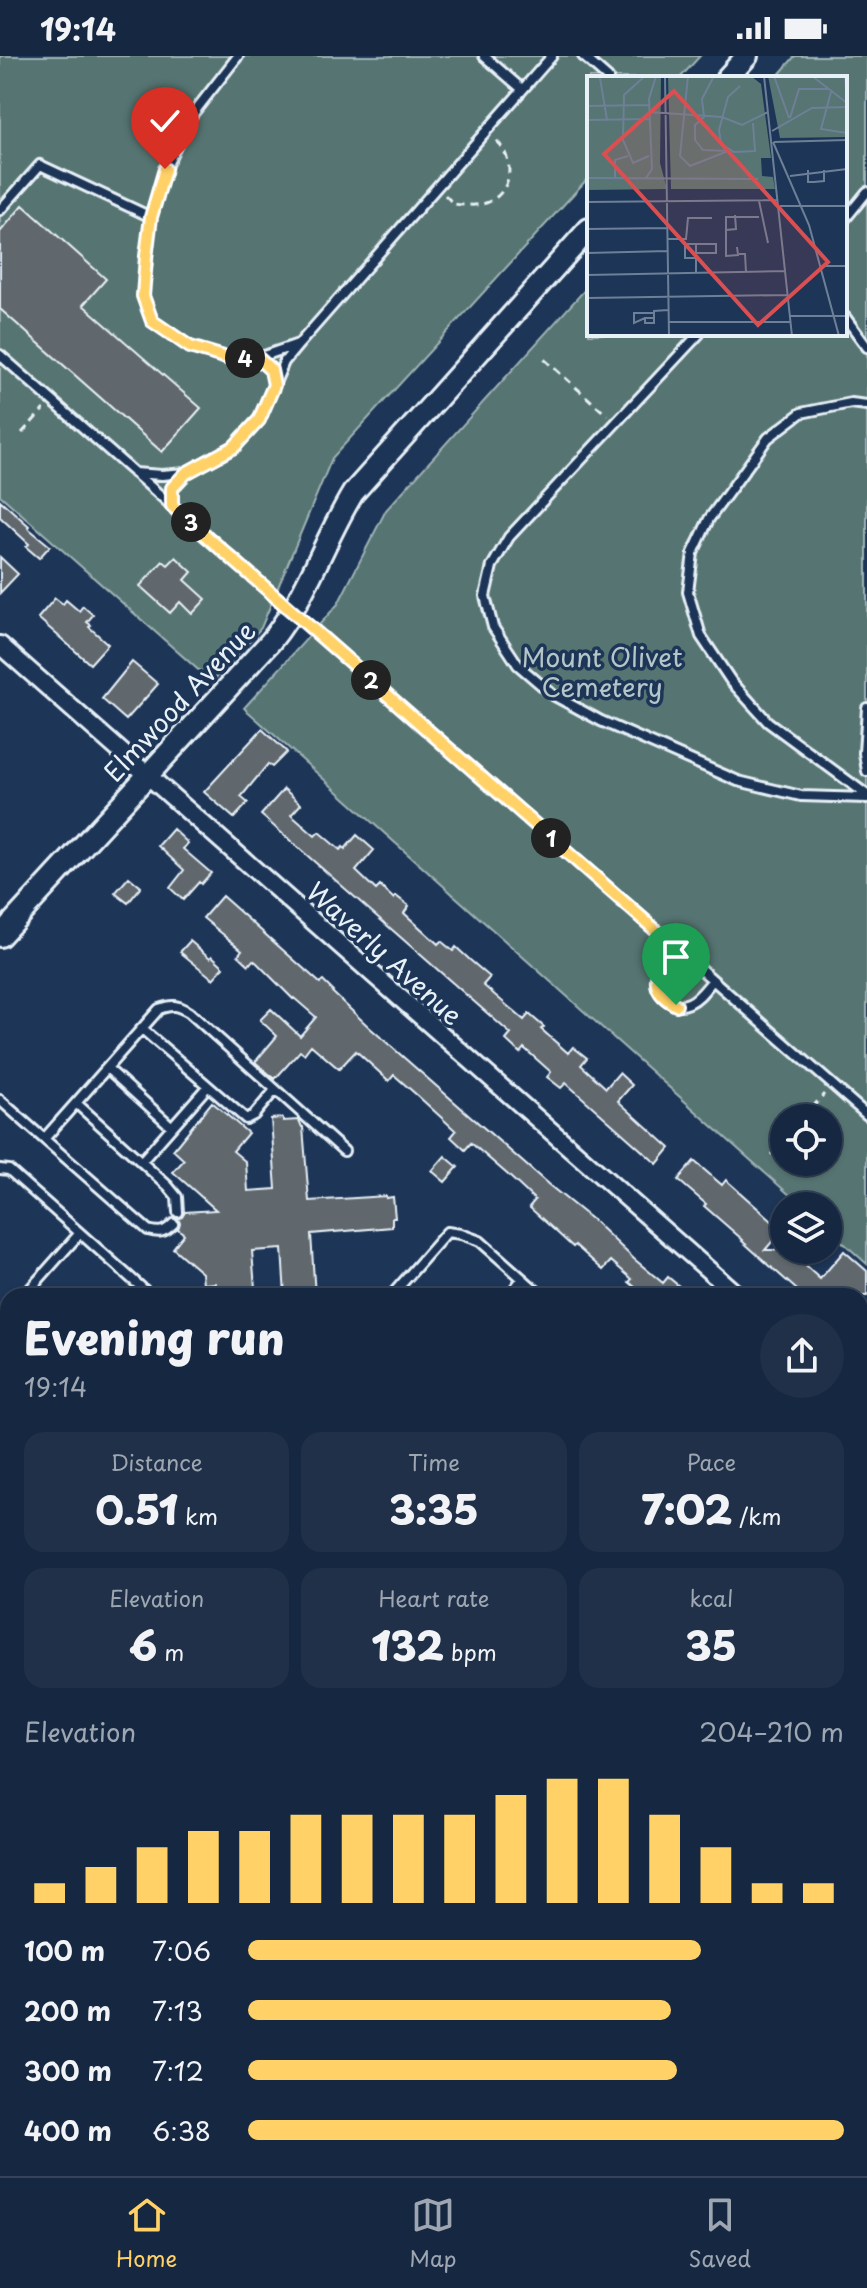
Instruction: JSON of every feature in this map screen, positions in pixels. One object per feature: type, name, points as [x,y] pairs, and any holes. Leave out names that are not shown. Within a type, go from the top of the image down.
[{"type":"street","points":[[729,76],[747,56]]},
{"type":"street","name":"Elmwood Avenue","points":[[0,936],[271,641],[293,612],[353,493],[587,231]]},
{"type":"street","name":"Waverly Avenue","points":[[0,645],[729,1288]]},
{"type":"lane","points":[[238,56],[188,120],[165,169],[151,217],[143,296],[152,321],[190,347],[227,358],[258,358],[299,344]]},
{"type":"lane","points":[[484,56],[522,89]]},
{"type":"lane","points":[[172,506],[172,488],[186,473],[234,447],[259,420],[284,362],[552,56]]},
{"type":"lane","points":[[583,56],[606,76]]},
{"type":"lane","points":[[0,210],[40,165],[151,217]]},
{"type":"lane","points":[[847,217],[867,192]]},
{"type":"lane","points":[[847,320],[867,347]]},
{"type":"lane","points":[[697,336],[509,537],[492,566],[485,596],[493,627],[518,665],[553,695],[601,721],[738,781],[801,796],[867,797]]},
{"type":"lane","points":[[0,355],[867,1115]]},
{"type":"lane","points":[[258,358],[271,370],[274,385]]},
{"type":"lane","points":[[867,405],[851,403],[801,413],[768,438],[709,519],[693,553],[688,592],[701,636],[731,681],[768,722],[867,797]]},
{"type":"lane","points":[[133,473],[186,473]]},
{"type":"lane","points":[[867,708],[864,753],[867,771]]},
{"type":"lane","points":[[676,948],[660,967],[657,977],[658,989],[665,999],[676,1005],[688,1004],[697,999],[713,980]]},
{"type":"lane","points":[[44,1139],[159,1009],[178,1005],[344,1151]]},
{"type":"lane","points":[[142,1029],[246,1119],[254,1115],[275,1090]]},
{"type":"lane","points":[[107,1068],[172,1127]]},
{"type":"lane","points":[[141,1162],[208,1086]]},
{"type":"lane","points":[[0,1100],[148,1230],[159,1233],[173,1224]]},
{"type":"lane","points":[[76,1103],[168,1186],[177,1197],[178,1212]]},
{"type":"lane","points":[[0,1169],[9,1170],[142,1288]]},
{"type":"lane","points":[[398,1288],[447,1232],[480,1241],[533,1288]]},
{"type":"lane","points":[[31,1288],[80,1233]]},
{"type":"lane","points":[[515,1288],[522,1279]]},
{"type":"path","points":[[436,188],[456,205],[475,206],[491,202],[506,186],[510,168],[504,147],[487,130]]},
{"type":"path","points":[[544,359],[616,424]]},
{"type":"path","points":[[22,433],[51,401]]},
{"type":"path","points":[[815,1104],[832,1085]]},
{"type":"green space","points":[[0,56],[700,56],[682,76],[587,76],[587,179],[332,458],[261,628],[212,682],[0,495]]},
{"type":"green space","name":"Mount Olivet Cemetery","points":[[795,56],[867,56],[867,1264],[842,1242],[842,1192],[786,1192],[244,708],[338,604],[386,510],[587,287],[587,336],[847,336],[847,76],[778,76]]},
{"type":"building","points":[[23,205],[106,279],[83,305],[201,408],[162,452],[0,309],[0,232]]},
{"type":"building","points":[[0,500],[50,546],[39,558],[26,547],[29,544],[0,517]]},
{"type":"building","points":[[0,557],[18,574],[0,593]]},
{"type":"building","points":[[176,557],[192,572],[185,580],[206,599],[192,614],[180,602],[170,613],[140,586],[163,561],[168,565]]},
{"type":"building","points":[[55,598],[63,604],[66,600],[79,611],[83,606],[93,615],[87,622],[91,625],[89,627],[108,644],[90,664],[38,618]]},
{"type":"building","points":[[132,662],[158,684],[126,720],[102,699]]},
{"type":"building","points":[[262,729],[287,752],[272,767],[268,764],[241,797],[248,803],[234,818],[204,792]]},
{"type":"building","points":[[284,789],[301,804],[291,815],[315,836],[319,832],[340,850],[345,849],[357,835],[374,850],[356,871],[376,890],[380,886],[394,899],[396,896],[409,906],[404,913],[438,944],[441,941],[453,951],[456,947],[490,977],[483,985],[524,1020],[529,1014],[568,1053],[573,1047],[587,1058],[581,1065],[606,1088],[619,1073],[632,1085],[618,1101],[670,1148],[657,1164],[566,1083],[561,1088],[547,1077],[551,1072],[524,1048],[520,1053],[506,1040],[511,1034],[261,815]]},
{"type":"building","points":[[173,829],[188,843],[183,849],[211,873],[183,900],[170,888],[184,870],[158,846]]},
{"type":"building","points":[[129,877],[141,887],[128,903],[115,893]]},
{"type":"building","points":[[222,896],[320,983],[323,981],[369,1027],[634,1259],[663,1283],[668,1277],[681,1288],[636,1288],[629,1282],[632,1279],[611,1261],[603,1270],[529,1207],[535,1200],[507,1174],[471,1143],[465,1150],[451,1137],[456,1131],[419,1097],[394,1075],[389,1081],[356,1051],[339,1069],[311,1045],[304,1054],[300,1051],[275,1079],[255,1062],[277,1036],[260,1020],[271,1009],[300,1036],[316,1017],[256,962],[253,960],[249,965],[238,955],[242,950],[203,918]]},
{"type":"building","points":[[190,941],[224,967],[213,979],[180,952]]},
{"type":"building","points":[[212,1102],[248,1133],[233,1151],[246,1162],[248,1191],[276,1189],[271,1119],[299,1120],[303,1127],[309,1201],[393,1197],[395,1218],[392,1218],[392,1227],[311,1234],[314,1288],[284,1288],[282,1249],[252,1251],[255,1288],[216,1288],[215,1283],[203,1284],[202,1273],[173,1248],[184,1234],[178,1229],[178,1219],[185,1212],[216,1210],[173,1172],[184,1160],[173,1150]]},
{"type":"building","points":[[445,1156],[458,1167],[445,1182],[432,1171]]},
{"type":"building","points":[[694,1161],[722,1185],[726,1180],[770,1219],[770,1244],[765,1250],[770,1250],[770,1264],[804,1264],[820,1279],[833,1264],[842,1264],[844,1251],[867,1271],[867,1288],[795,1288],[704,1206],[706,1204],[678,1180]]},
{"type":"route","points":[[165,169],[151,217],[146,256],[143,296],[152,321],[190,347],[227,358],[258,358],[271,370],[274,385],[259,420],[234,447],[186,473],[172,488],[172,506],[676,948],[660,967],[657,977],[658,989],[665,999],[676,1005]]}]
